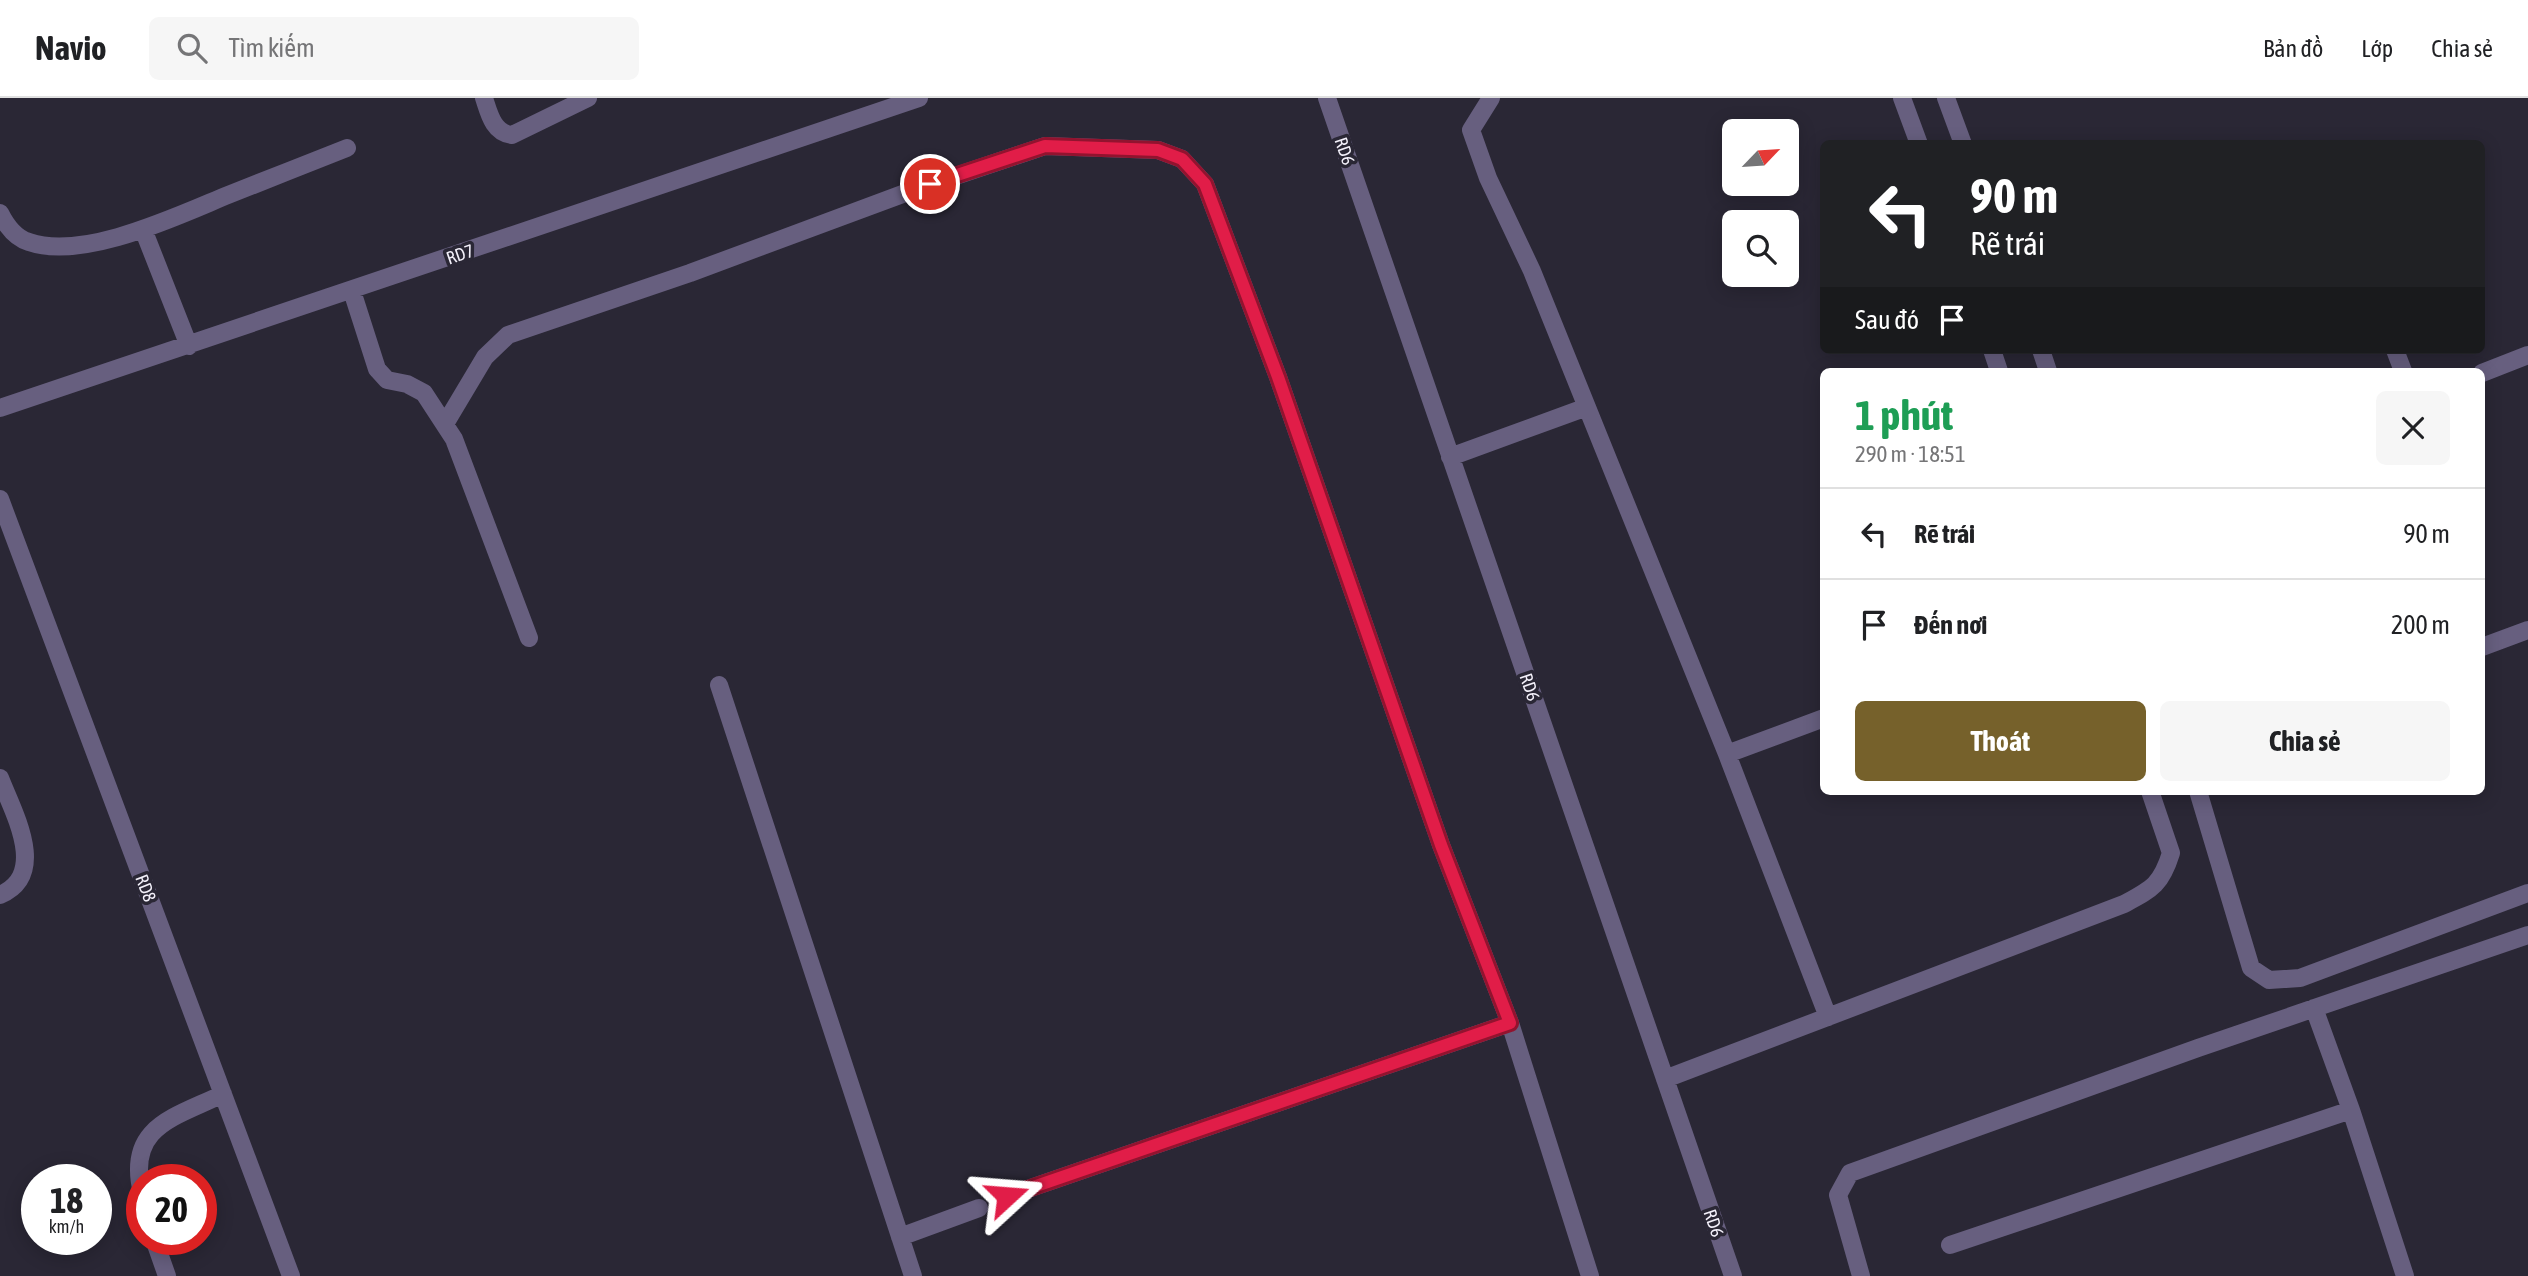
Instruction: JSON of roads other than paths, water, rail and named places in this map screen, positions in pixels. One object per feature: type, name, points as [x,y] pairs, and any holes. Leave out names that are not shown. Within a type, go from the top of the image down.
[{"type":"lane","points":[[484,98],[496,127],[504,134],[512,135],[588,98]]},
{"type":"lane","name":"RD7","points":[[0,408],[352,290],[882,104],[919,98]]},
{"type":"lane","name":"RD6","points":[[1327,98],[1733,1276]]},
{"type":"lane","points":[[1491,98],[1471,130],[1488,178],[1532,271],[1727,754],[1828,1017]]},
{"type":"lane","points":[[1902,98],[1918,140]]},
{"type":"lane","points":[[1946,98],[1962,140]]},
{"type":"lane","points":[[445,424],[485,357],[508,335],[1045,146],[1158,150],[1182,159],[1205,184],[1278,377],[1441,845],[1510,1023],[1590,1276]]},
{"type":"lane","points":[[0,213],[14,233],[27,242],[52,247],[102,241],[144,229],[347,148]]},
{"type":"lane","points":[[144,229],[189,346]]},
{"type":"lane","points":[[352,290],[377,369],[387,380],[407,384],[425,393],[454,439],[529,638]]},
{"type":"lane","points":[[2485,372],[2528,355]]},
{"type":"lane","points":[[1450,457],[1587,407]]},
{"type":"lane","name":"RD8","points":[[0,499],[291,1276]]},
{"type":"lane","points":[[2485,647],[2528,630]]},
{"type":"lane","points":[[719,685],[913,1276]]},
{"type":"lane","points":[[1727,754],[1820,719]]},
{"type":"lane","points":[[0,778],[24,842],[26,857],[22,874],[8,892],[0,895]]},
{"type":"lane","points":[[1665,1079],[2124,904],[2159,884],[2171,853],[2151,795]]},
{"type":"lane","points":[[2199,795],[2250,968],[2269,979],[2300,978],[2528,893]]},
{"type":"lane","points":[[1861,1276],[1838,1195],[1850,1173],[2528,935]]},
{"type":"lane","points":[[2314,1008],[2351,1110],[2405,1276]]},
{"type":"lane","points":[[1007,1196],[1510,1023]]},
{"type":"lane","points":[[140,1164],[142,1147],[155,1127],[223,1094]]},
{"type":"lane","points":[[1950,1245],[2351,1110]]},
{"type":"lane","points":[[900,1237],[979,1208]]},
{"type":"lane","points":[[159,1255],[166,1276]]}]
